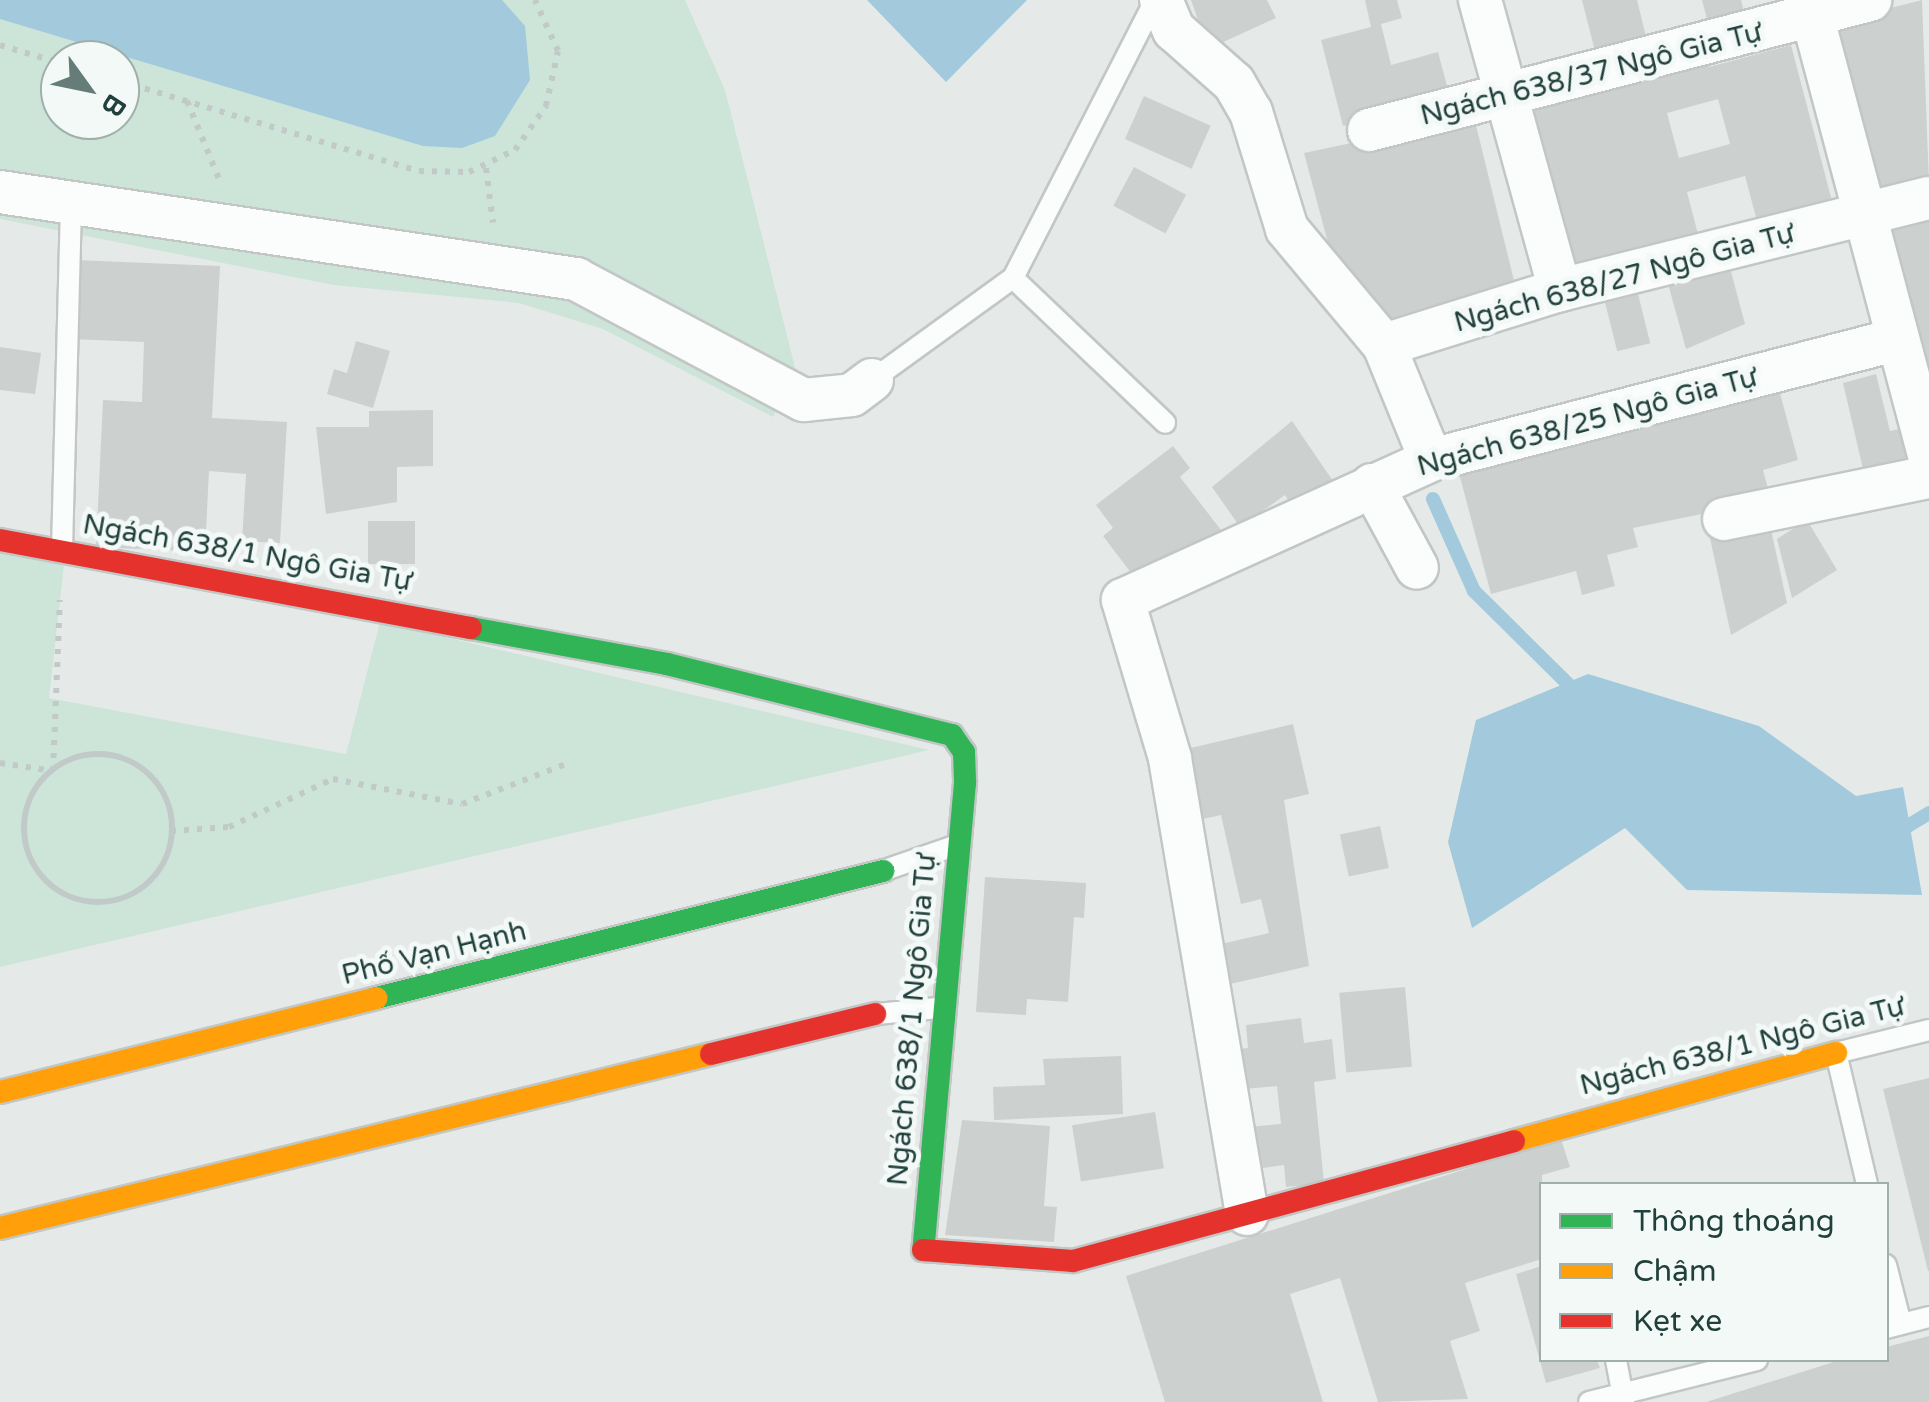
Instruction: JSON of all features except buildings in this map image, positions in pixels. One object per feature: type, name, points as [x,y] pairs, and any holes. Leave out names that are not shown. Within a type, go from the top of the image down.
[{"type":"street","points":[[1480,0],[1560,290]]},
{"type":"street","name":"Ngách 638/37 Ngô Gia Tự","points":[[1370,130],[1506,98],[1810,8],[1870,0]]},
{"type":"street","points":[[1157,2],[1234,83],[1287,229],[1384,345],[1432,460]]},
{"type":"street","points":[[1810,8],[1896,340],[1922,407],[1929,454]]},
{"type":"street","points":[[0,192],[71,196],[587,283],[804,400],[852,395],[872,380]]},
{"type":"street","name":"Ngách 638/27 Ngô Gia Tự","points":[[1384,345],[1560,290],[1929,198]]},
{"type":"street","name":"Ngách 638/25 Ngô Gia Tự","points":[[1247,1214],[1224,1038],[1197,889],[1184,871],[1170,758],[1124,600],[1432,460],[1896,340]]},
{"type":"street","points":[[1724,519],[1929,477]]},
{"type":"street","points":[[1372,486],[1417,568]]},
{"type":"street","name":"Ngách 638/1 Ngô Gia Tự","points":[[0,540],[667,664],[927,722],[964,752],[938,1008],[923,1250],[1073,1262],[1836,1053]]},
{"type":"street","name":"Phố Vạn Hạnh","points":[[0,1092],[884,871]]},
{"type":"street","points":[[0,1228],[875,1014]]},
{"type":"lane","points":[[872,380],[1014,278],[1157,2]]},
{"type":"lane","points":[[62,550],[71,196]]},
{"type":"lane","points":[[1014,278],[1165,423]]},
{"type":"lane","points":[[884,871],[957,846]]},
{"type":"lane","points":[[875,1014],[938,1008]]},
{"type":"lane","name":"Ngách 638/1 Ngô Gia Tự","points":[[1836,1053],[1929,1030]]},
{"type":"lane","points":[[1836,1053],[1868,1182]]},
{"type":"lane","points":[[1889,1288],[1894,1326],[1929,1317]]},
{"type":"lane","points":[[1616,1362],[1622,1398]]},
{"type":"lane","points":[[1590,1402],[1622,1398],[1750,1362]]},
{"type":"path","points":[[140,87],[419,170],[494,166],[532,129],[554,80],[558,51],[535,0]]},
{"type":"path","points":[[0,45],[40,57]]},
{"type":"path","points":[[187,101],[238,227]]},
{"type":"path","points":[[53,771],[62,550]]},
{"type":"path","points":[[88,754],[134,762],[166,798],[171,831],[144,886],[98,902],[73,898],[52,886],[26,845],[32,796],[53,771],[88,754]]},
{"type":"path","points":[[0,763],[53,771]]},
{"type":"path","points":[[171,831],[228,828],[334,779],[462,804],[569,763]]},
{"type":"green space","points":[[0,0],[685,0],[725,90],[796,371],[773,417],[603,329],[519,303],[334,285],[0,219]]},
{"type":"green space","points":[[0,552],[64,565],[49,698],[346,754],[380,622],[929,750],[0,967]]},
{"type":"water","points":[[0,0],[502,0],[525,26],[530,80],[495,136],[462,148],[423,146],[140,61],[140,40],[70,40],[0,19]]},
{"type":"water","points":[[867,0],[1027,0],[946,82]]},
{"type":"water","points":[[1588,674],[1759,726],[1856,796],[1903,787],[1922,895],[1687,890],[1625,828],[1472,928],[1448,842],[1476,720]]},
{"type":"waterway","points":[[1433,499],[1474,591],[1577,693]]},
{"type":"waterway","points":[[1896,833],[1929,813]]},
{"type":"traffic: fast","points":[[471,628],[667,664],[952,735],[964,752],[965,783],[923,1250]]},
{"type":"traffic: fast","points":[[376,998],[883,871]]},
{"type":"traffic: slow","points":[[0,1092],[376,998]]},
{"type":"traffic: slow","points":[[1514,1141],[1836,1053]]},
{"type":"traffic: slow","points":[[0,1228],[711,1054]]},
{"type":"traffic: jam","points":[[0,540],[471,628]]},
{"type":"traffic: jam","points":[[711,1054],[875,1014]]},
{"type":"traffic: jam","points":[[923,1250],[1073,1261],[1514,1141]]}]
